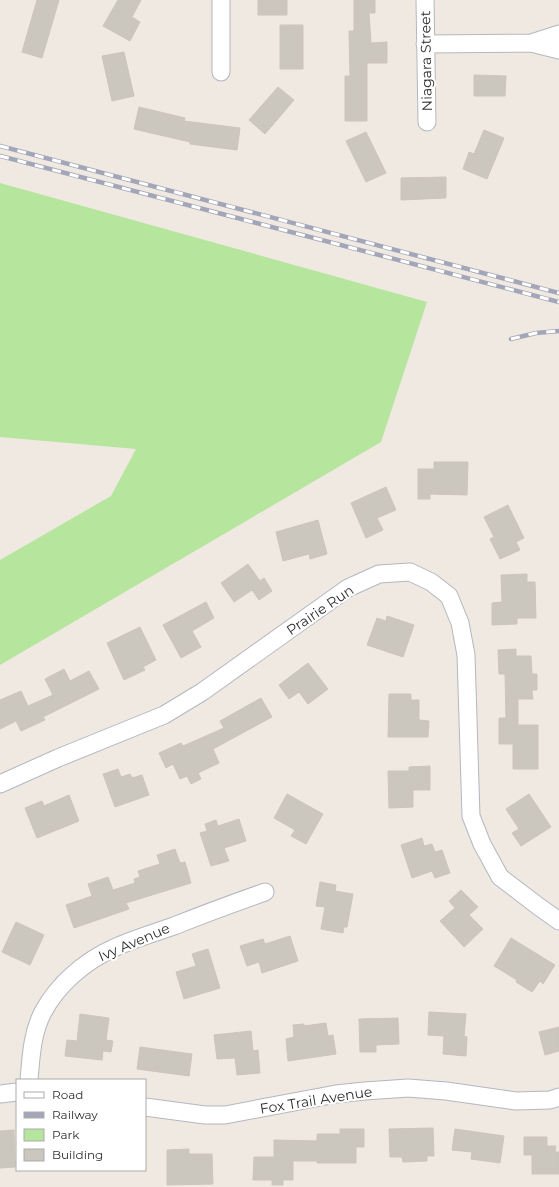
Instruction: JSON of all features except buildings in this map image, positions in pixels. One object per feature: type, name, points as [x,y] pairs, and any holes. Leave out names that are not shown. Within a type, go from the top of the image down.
[{"type":"street","points":[[221,0],[221,72]]},
{"type":"street","name":"Niagara Street","points":[[425,0],[427,122]]},
{"type":"street","points":[[530,43],[559,34]]},
{"type":"street","points":[[425,44],[530,43],[559,50]]},
{"type":"street","name":"Prairie Run","points":[[0,784],[164,714],[202,692],[348,588],[379,574],[410,572],[431,582],[449,596],[460,623],[466,655],[471,816],[482,844],[500,877],[559,921]]},
{"type":"street","name":"Ivy Avenue","points":[[29,1079],[31,1052],[35,1032],[43,1012],[70,977],[88,962],[114,948],[265,892]]},
{"type":"street","name":"Fox Trail Avenue","points":[[146,1107],[205,1115],[225,1115],[336,1094],[408,1088],[446,1091],[516,1100],[550,1100],[559,1097]]},
{"type":"street","points":[[0,1094],[16,1092]]},
{"type":"green space","points":[[0,183],[427,302],[381,442],[0,665],[0,560],[111,496],[136,449],[0,437]]},
{"type":"railway","points":[[0,146],[559,293]]},
{"type":"railway","points":[[0,156],[559,302]]},
{"type":"railway","points":[[511,339],[536,333],[559,331]]}]
